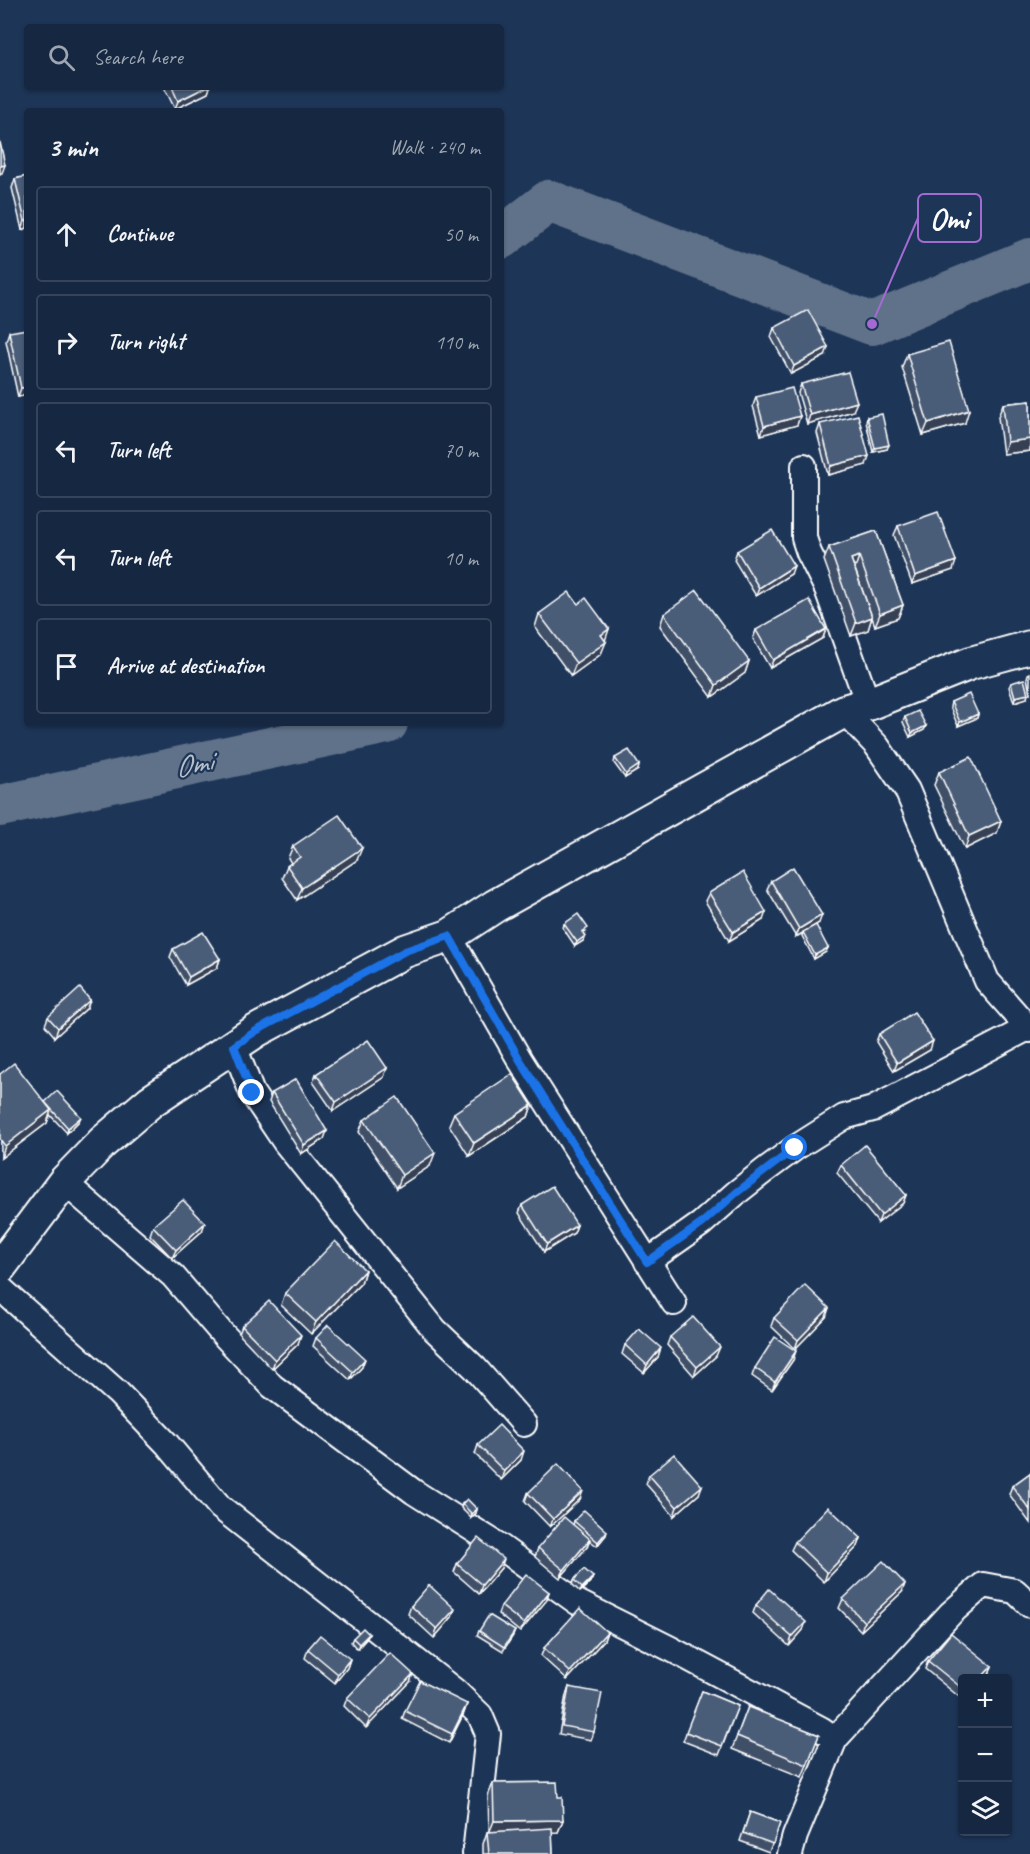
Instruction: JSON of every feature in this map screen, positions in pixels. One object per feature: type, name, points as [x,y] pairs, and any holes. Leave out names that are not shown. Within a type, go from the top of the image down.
[{"type":"main road","points":[[0,1267],[64,1182],[103,1142],[151,1101],[256,1031],[405,951],[449,936],[495,906],[856,707],[971,663],[1030,647]]},
{"type":"street","points":[[647,1262],[701,1224],[736,1193],[788,1154],[844,1117],[873,1109],[1029,1029],[987,981],[907,790],[877,746],[856,707],[827,589],[809,554],[804,538],[804,466]]},
{"type":"street","points":[[449,936],[520,1060],[674,1303]]},
{"type":"street","points":[[234,1046],[252,1093],[285,1142],[435,1330],[475,1368],[524,1424]]},
{"type":"street","points":[[64,1182],[173,1276],[220,1331],[272,1386],[414,1492],[498,1545],[577,1602],[691,1659],[821,1729],[835,1739]]},
{"type":"street","points":[[0,1288],[118,1393],[167,1444],[220,1507],[455,1691],[480,1715],[488,1734],[475,1854]]},
{"type":"street","points":[[790,1854],[799,1826],[835,1739],[951,1613],[983,1585],[1015,1591],[1030,1605]]},
{"type":"building","points":[[173,90],[200,90],[178,101]]},
{"type":"building","points":[[0,142],[5,165],[0,166]]},
{"type":"building","points":[[24,177],[24,217],[15,179]]},
{"type":"building","points":[[808,310],[828,347],[794,366],[774,328]]},
{"type":"building","points":[[24,330],[24,388],[21,388],[9,332]]},
{"type":"building","points":[[949,342],[969,410],[928,423],[907,354]]},
{"type":"building","points":[[848,372],[857,402],[810,415],[801,384]]},
{"type":"building","points":[[792,388],[800,416],[764,426],[756,397]]},
{"type":"building","points":[[1030,401],[1030,439],[1007,442],[1003,404]]},
{"type":"building","points":[[882,414],[889,445],[875,448],[867,417]]},
{"type":"building","points":[[858,415],[869,456],[831,466],[820,424]]},
{"type":"building","points":[[938,512],[956,561],[915,576],[898,526]]},
{"type":"building","points":[[772,530],[794,566],[759,588],[737,551]]},
{"type":"building","points":[[876,531],[903,605],[880,614],[859,556],[851,559],[872,617],[856,623],[829,547]]},
{"type":"building","points":[[697,590],[749,661],[716,685],[664,614]]},
{"type":"building","points":[[569,592],[578,604],[586,598],[609,629],[601,635],[606,642],[576,663],[539,614]]},
{"type":"building","points":[[809,600],[826,629],[773,660],[756,630]]},
{"type":"building","points":[[1024,679],[1028,694],[1015,697],[1011,683]]},
{"type":"building","points":[[969,694],[978,714],[960,722],[951,702]]},
{"type":"building","points":[[918,711],[926,726],[912,733],[905,717]]},
{"type":"building","points":[[629,750],[639,765],[626,774],[615,758]]},
{"type":"building","points":[[971,757],[1001,821],[969,836],[939,772]]},
{"type":"building","points":[[339,815],[362,848],[302,888],[287,866],[300,857],[293,846]]},
{"type":"building","points":[[793,867],[822,915],[799,929],[771,881]]},
{"type":"building","points":[[743,872],[766,912],[733,932],[709,893]]},
{"type":"building","points":[[578,914],[588,928],[582,932],[585,936],[577,942],[564,924]]},
{"type":"building","points":[[816,925],[828,948],[815,955],[803,932]]},
{"type":"building","points":[[203,932],[220,959],[189,977],[173,949]]},
{"type":"building","points":[[80,988],[90,1000],[58,1028],[48,1017]]},
{"type":"building","points":[[914,1012],[933,1041],[897,1063],[879,1034]]},
{"type":"building","points":[[368,1040],[387,1068],[336,1102],[316,1074]]},
{"type":"building","points":[[14,1063],[51,1110],[5,1146],[0,1139],[0,1074]]},
{"type":"building","points":[[512,1074],[532,1105],[474,1143],[454,1113]]},
{"type":"building","points":[[296,1079],[327,1131],[304,1145],[272,1093]]},
{"type":"building","points":[[57,1091],[81,1117],[68,1128],[45,1102]]},
{"type":"building","points":[[397,1097],[435,1153],[402,1175],[364,1120]]},
{"type":"building","points":[[865,1145],[906,1195],[881,1215],[841,1165]]},
{"type":"building","points":[[552,1186],[577,1225],[547,1244],[522,1205]]},
{"type":"building","points":[[183,1200],[205,1223],[176,1250],[153,1226]]},
{"type":"building","points":[[335,1241],[365,1270],[316,1322],[285,1293]]},
{"type":"building","points":[[805,1285],[829,1308],[798,1340],[774,1318]]},
{"type":"building","points":[[269,1301],[301,1335],[275,1360],[242,1326]]},
{"type":"building","points":[[693,1317],[720,1347],[697,1367],[670,1337]]},
{"type":"building","points":[[328,1325],[365,1359],[353,1372],[316,1338]]},
{"type":"building","points":[[639,1329],[661,1348],[647,1365],[625,1345]]},
{"type":"building","points":[[775,1337],[796,1351],[775,1382],[755,1368]]},
{"type":"building","points":[[499,1425],[524,1451],[504,1471],[478,1445]]},
{"type":"building","points":[[674,1454],[702,1486],[677,1507],[649,1475]]},
{"type":"building","points":[[558,1464],[583,1491],[553,1519],[528,1493]]},
{"type":"building","points":[[1030,1473],[1030,1510],[1012,1486]]},
{"type":"building","points":[[467,1499],[477,1509],[472,1514],[462,1504]]},
{"type":"building","points":[[828,1507],[861,1538],[827,1573],[795,1542]]},
{"type":"building","points":[[584,1510],[607,1531],[598,1542],[574,1521]]},
{"type":"building","points":[[564,1517],[590,1539],[564,1570],[538,1548]]},
{"type":"building","points":[[478,1538],[504,1559],[482,1585],[457,1564]]},
{"type":"building","points":[[883,1561],[905,1584],[864,1622],[843,1599]]},
{"type":"building","points":[[584,1569],[593,1577],[582,1588],[574,1580]]},
{"type":"building","points":[[526,1574],[549,1592],[524,1624],[501,1606]]},
{"type":"building","points":[[429,1585],[455,1609],[437,1629],[411,1606]]},
{"type":"building","points":[[769,1589],[806,1622],[792,1637],[756,1605]]},
{"type":"building","points":[[580,1608],[607,1632],[570,1672],[544,1648]]},
{"type":"building","points":[[489,1615],[515,1631],[504,1647],[479,1631]]},
{"type":"building","points":[[363,1628],[369,1634],[359,1644],[353,1638]]},
{"type":"building","points":[[951,1633],[992,1666],[985,1674],[958,1674],[958,1685],[928,1661]]},
{"type":"building","points":[[320,1635],[350,1659],[338,1674],[308,1649]]},
{"type":"building","points":[[390,1653],[413,1674],[370,1719],[347,1698]]},
{"type":"building","points":[[420,1681],[467,1704],[452,1734],[405,1711]]},
{"type":"building","points":[[569,1687],[602,1693],[594,1732],[562,1726]]},
{"type":"building","points":[[702,1691],[738,1706],[722,1746],[686,1732]]},
{"type":"building","points":[[748,1707],[819,1735],[807,1765],[737,1736]]},
{"type":"building","points":[[557,1782],[558,1797],[562,1797],[563,1820],[494,1821],[493,1783]]},
{"type":"building","points":[[750,1812],[780,1823],[773,1844],[743,1833]]},
{"type":"building","points":[[552,1828],[553,1854],[489,1854],[487,1832]]},
{"type":"waterway","name":"Omi","points":[[504,236],[549,201],[872,324],[1030,259]]},
{"type":"waterway","name":"Omi","points":[[0,806],[373,726]]},
{"type":"place","name":"Omi","points":[[872,324]]},
{"type":"route","points":[[252,1093],[234,1046],[256,1031],[405,951],[449,936],[520,1060],[647,1262],[701,1224],[736,1193],[795,1148]]}]
